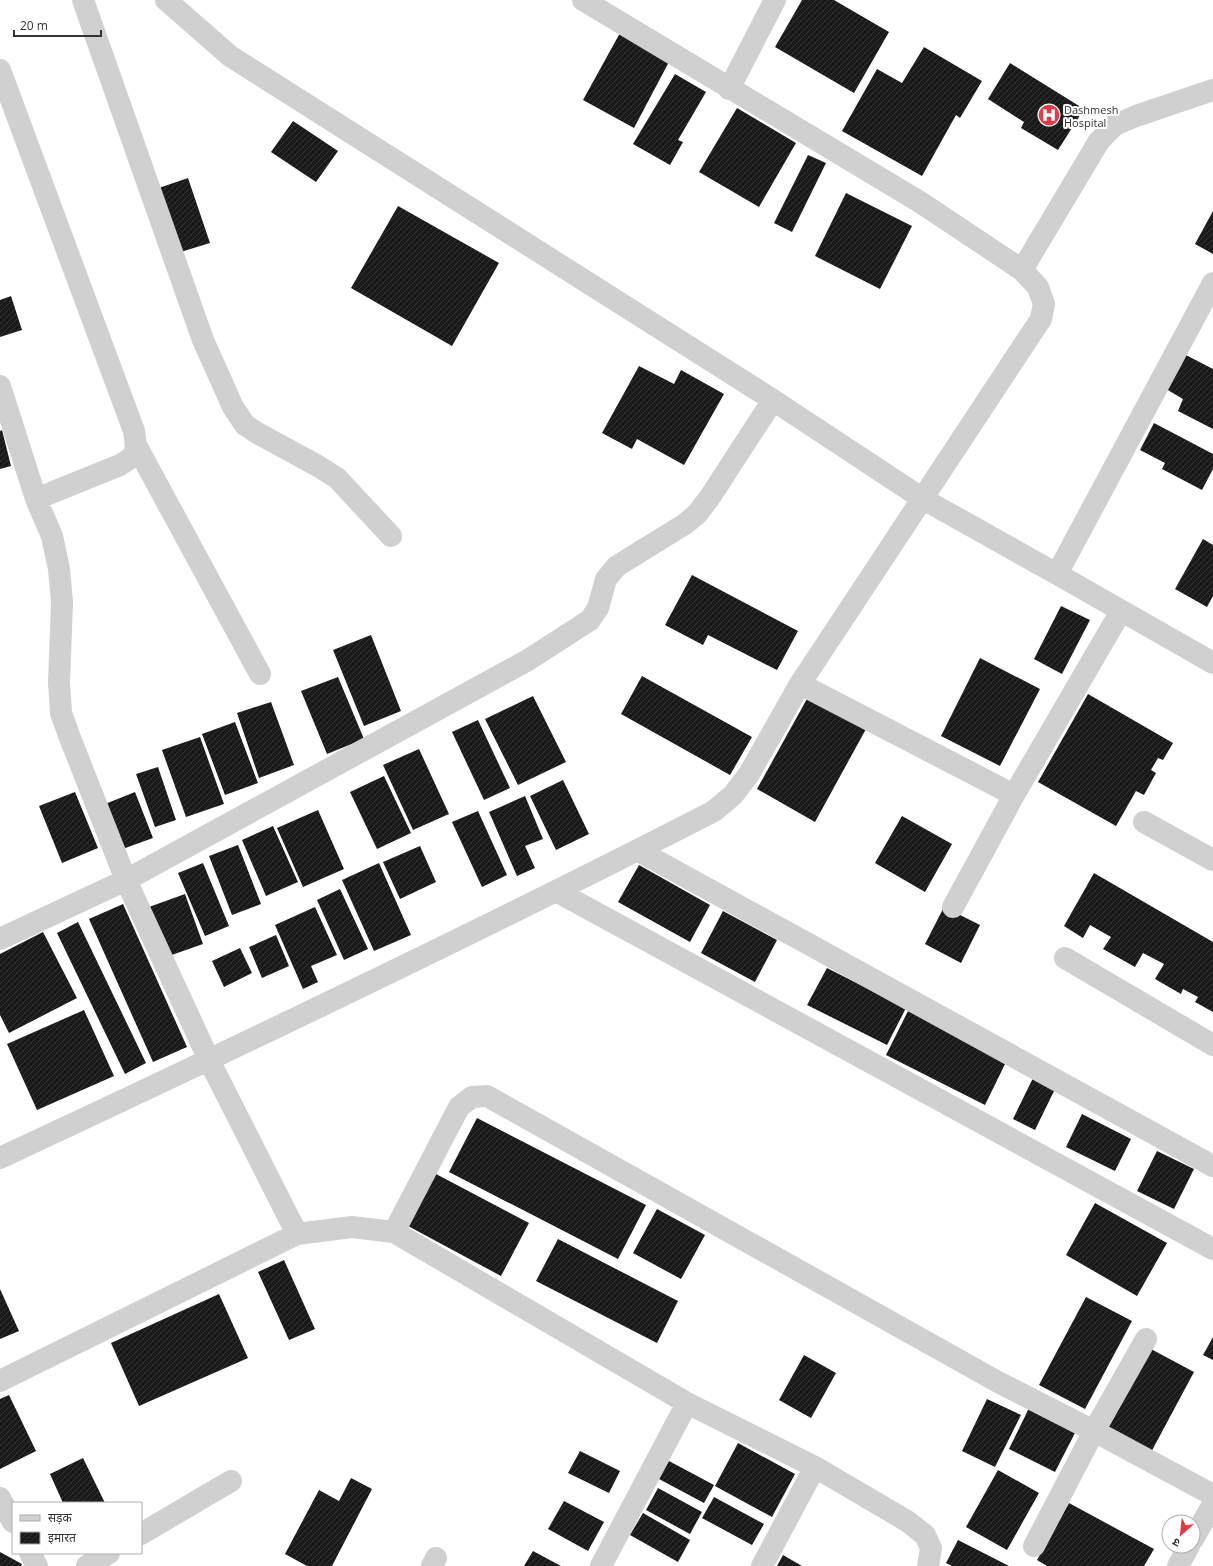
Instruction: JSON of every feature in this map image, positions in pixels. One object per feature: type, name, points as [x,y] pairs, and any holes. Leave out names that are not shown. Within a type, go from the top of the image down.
[{"type":"street","points":[[83,0],[203,340],[233,407],[245,425],[337,478],[391,536]]},
{"type":"street","points":[[166,0],[230,56],[773,400],[923,499],[1213,664]]},
{"type":"street","points":[[0,1158],[209,1060],[556,891],[714,811],[733,795],[749,774],[800,684],[1041,319],[1044,304],[1038,287],[1022,270],[920,202],[583,0]]},
{"type":"street","points":[[729,88],[775,0]]},
{"type":"street","points":[[0,70],[134,431],[137,447],[260,674]]},
{"type":"street","points":[[1022,270],[1099,141],[1115,125],[1136,116],[1213,90]]},
{"type":"street","points":[[1057,574],[1213,283]]},
{"type":"street","points":[[0,386],[36,499],[52,536],[59,569],[62,602],[59,683],[61,713],[126,880],[209,1060],[297,1234]]},
{"type":"street","points":[[0,940],[126,880],[528,660],[590,620],[598,608],[606,579],[617,566],[685,524],[698,514],[773,400]]},
{"type":"street","points":[[36,499],[120,465],[132,458],[137,447]]},
{"type":"street","points":[[953,907],[1014,796],[1121,611]]},
{"type":"street","points":[[800,684],[1014,796]]},
{"type":"street","points":[[1144,822],[1213,860]]},
{"type":"street","points":[[637,850],[1213,1166]]},
{"type":"street","points":[[556,891],[1213,1249]]},
{"type":"street","points":[[1065,958],[1213,1045]]},
{"type":"street","points":[[394,1232],[459,1107],[472,1097],[487,1096],[998,1382],[1094,1431],[1213,1495]]},
{"type":"street","points":[[0,1381],[297,1234],[352,1227],[394,1232],[687,1403],[815,1467],[907,1521],[925,1535],[931,1548],[928,1566]]},
{"type":"street","points":[[1034,1546],[1094,1431],[1146,1339]]},
{"type":"street","points":[[600,1566],[687,1403]]},
{"type":"street","points":[[762,1566],[815,1467]]},
{"type":"street","points":[[142,1533],[231,1481]]},
{"type":"street","points":[[1201,1525],[1213,1504]]},
{"type":"street","points":[[31,1554],[37,1566]]},
{"type":"street","points":[[87,1566],[107,1554]]},
{"type":"street","points":[[1178,1566],[1185,1554]]},
{"type":"building","points":[[802,0],[834,0],[889,32],[854,93],[775,47]]},
{"type":"building","points":[[620,33],[670,60],[634,128],[583,100]]},
{"type":"building","points":[[924,47],[982,81],[960,118],[956,115],[922,176],[842,131],[877,69],[902,83]]},
{"type":"building","points":[[1010,63],[1084,109],[1058,150],[1021,128],[1024,122],[988,99]]},
{"type":"building","points":[[675,74],[706,92],[678,140],[683,142],[670,165],[633,144]]},
{"type":"building","points":[[737,108],[796,143],[759,207],[699,172]]},
{"type":"building","points":[[293,121],[338,151],[316,182],[271,152]]},
{"type":"building","points":[[808,155],[826,163],[792,232],[774,223]]},
{"type":"building","points":[[188,178],[210,243],[174,254],[153,190]]},
{"type":"building","points":[[846,193],[912,226],[880,289],[815,256]]},
{"type":"building","points":[[398,206],[499,263],[452,346],[351,288]]},
{"type":"building","points":[[1213,211],[1213,254],[1195,244]]},
{"type":"building","points":[[11,296],[22,330],[0,337],[0,300]]},
{"type":"building","points":[[1184,354],[1213,369],[1213,429],[1178,411],[1183,399],[1166,389]]},
{"type":"building","points":[[639,366],[674,384],[681,370],[724,394],[684,465],[637,439],[632,449],[602,433]]},
{"type":"building","points":[[1154,423],[1213,454],[1213,469],[1202,490],[1162,469],[1165,463],[1140,450]]},
{"type":"building","points":[[2,430],[11,466],[0,469],[0,431]]},
{"type":"building","points":[[1203,539],[1213,545],[1213,596],[1207,607],[1175,589]]},
{"type":"building","points":[[692,575],[798,631],[777,670],[708,635],[703,645],[665,625]]},
{"type":"building","points":[[1061,606],[1090,620],[1062,674],[1034,659]]},
{"type":"building","points":[[371,635],[401,711],[364,726],[333,650]]},
{"type":"building","points":[[980,658],[1040,689],[1000,766],[941,736]]},
{"type":"building","points":[[642,676],[752,737],[730,775],[621,714]]},
{"type":"building","points":[[338,677],[364,739],[327,754],[301,691]]},
{"type":"building","points":[[1088,694],[1173,743],[1163,760],[1158,758],[1151,770],[1156,773],[1144,795],[1136,791],[1116,826],[1038,782]]},
{"type":"building","points":[[533,696],[566,762],[518,785],[485,719]]},
{"type":"building","points":[[808,697],[866,729],[815,822],[757,789]]},
{"type":"building","points":[[271,702],[294,765],[259,778],[237,713]]},
{"type":"building","points":[[478,720],[510,788],[484,800],[452,732]]},
{"type":"building","points":[[235,722],[258,783],[225,795],[202,734]]},
{"type":"building","points":[[200,737],[224,804],[186,817],[162,750]]},
{"type":"building","points":[[419,749],[449,814],[413,830],[383,765]]},
{"type":"building","points":[[158,767],[176,820],[155,827],[136,774]]},
{"type":"building","points":[[384,776],[411,833],[377,849],[350,792]]},
{"type":"building","points":[[563,780],[589,834],[556,850],[530,796]]},
{"type":"building","points":[[75,792],[98,848],[62,863],[39,806]]},
{"type":"building","points":[[135,792],[153,838],[117,851],[100,806]]},
{"type":"building","points":[[525,796],[543,839],[525,846],[535,868],[517,876],[489,812]]},
{"type":"building","points":[[318,810],[344,869],[303,887],[277,828]]},
{"type":"building","points":[[478,811],[507,875],[482,887],[452,822]]},
{"type":"building","points":[[902,816],[952,844],[925,892],[875,863]]},
{"type":"building","points":[[273,826],[298,882],[266,896],[242,840]]},
{"type":"building","points":[[238,845],[261,904],[232,915],[209,856]]},
{"type":"building","points":[[420,846],[436,882],[400,899],[383,862]]},
{"type":"building","points":[[203,863],[229,926],[205,936],[178,873]]},
{"type":"building","points":[[379,863],[411,935],[374,951],[342,880]]},
{"type":"building","points":[[639,865],[710,905],[690,942],[618,902]]},
{"type":"building","points":[[1094,873],[1213,942],[1213,1012],[1195,1002],[1198,997],[1183,989],[1181,994],[1155,979],[1164,964],[1143,953],[1135,967],[1103,949],[1111,937],[1090,925],[1083,938],[1064,926]]},
{"type":"building","points":[[340,889],[368,949],[344,960],[317,900]]},
{"type":"building","points":[[185,894],[203,944],[166,957],[149,907]]},
{"type":"building","points":[[123,904],[187,1047],[153,1062],[89,919]]},
{"type":"building","points":[[315,907],[337,955],[311,966],[318,982],[303,989],[275,925]]},
{"type":"building","points":[[944,907],[980,925],[961,963],[925,944]]},
{"type":"building","points":[[723,911],[777,940],[755,982],[701,953]]},
{"type":"building","points":[[78,922],[146,1063],[125,1074],[57,933]]},
{"type":"building","points":[[43,932],[77,998],[9,1033],[0,1015],[0,954]]},
{"type":"building","points":[[276,935],[289,966],[262,978],[249,947]]},
{"type":"building","points":[[240,948],[252,973],[224,987],[212,961]]},
{"type":"building","points":[[827,968],[906,1008],[887,1045],[807,1005]]},
{"type":"building","points":[[84,1010],[114,1076],[37,1110],[7,1044]]},
{"type":"building","points":[[908,1011],[1007,1060],[985,1105],[886,1055]]},
{"type":"building","points":[[1033,1078],[1055,1089],[1035,1130],[1013,1119]]},
{"type":"building","points":[[1082,1114],[1131,1139],[1115,1171],[1066,1147]]},
{"type":"building","points":[[477,1118],[646,1205],[618,1259],[449,1172]]},
{"type":"building","points":[[1157,1151],[1194,1169],[1174,1209],[1137,1191]]},
{"type":"building","points":[[436,1174],[529,1223],[501,1276],[408,1226]]},
{"type":"building","points":[[1095,1203],[1167,1243],[1137,1296],[1066,1255]]},
{"type":"building","points":[[657,1209],[705,1235],[681,1279],[633,1253]]},
{"type":"building","points":[[558,1239],[678,1301],[657,1343],[536,1281]]},
{"type":"building","points":[[284,1260],[315,1329],[289,1340],[258,1272]]},
{"type":"building","points":[[0,1289],[19,1331],[0,1339]]},
{"type":"building","points":[[219,1294],[248,1358],[139,1406],[111,1343]]},
{"type":"building","points":[[1086,1297],[1132,1321],[1085,1409],[1039,1385]]},
{"type":"building","points":[[1213,1337],[1213,1360],[1203,1355]]},
{"type":"building","points":[[1151,1349],[1194,1372],[1149,1456],[1106,1432]]},
{"type":"building","points":[[804,1355],[836,1373],[811,1418],[779,1400]]},
{"type":"building","points":[[9,1395],[36,1451],[0,1469],[0,1399]]},
{"type":"building","points":[[987,1399],[1021,1415],[995,1467],[962,1451]]},
{"type":"building","points":[[1029,1408],[1076,1431],[1055,1472],[1009,1449]]},
{"type":"building","points":[[738,1443],[795,1474],[772,1517],[715,1486]]},
{"type":"building","points":[[580,1451],[620,1471],[609,1493],[568,1473]]},
{"type":"building","points":[[83,1458],[105,1502],[63,1502],[50,1474]]},
{"type":"building","points":[[669,1461],[714,1485],[704,1503],[659,1479]]},
{"type":"building","points":[[998,1470],[1039,1493],[1007,1550],[966,1527]]},
{"type":"building","points":[[351,1478],[372,1489],[332,1566],[307,1566],[285,1554],[319,1490],[339,1501]]},
{"type":"building","points":[[658,1488],[702,1512],[690,1534],[646,1510]]},
{"type":"building","points":[[714,1497],[764,1524],[752,1545],[702,1518]]},
{"type":"building","points":[[564,1501],[604,1522],[588,1551],[548,1529]]},
{"type":"building","points":[[1069,1503],[1154,1549],[1144,1566],[1047,1566],[1037,1560]]},
{"type":"building","points":[[643,1513],[690,1540],[678,1562],[630,1535]]},
{"type":"building","points":[[958,1540],[1009,1566],[952,1566],[946,1563]]},
{"type":"building","points":[[533,1551],[561,1566],[524,1566]]},
{"type":"building","points":[[0,1552],[22,1564],[21,1566],[0,1566]]},
{"type":"building","points":[[783,1555],[802,1566],[777,1566]]},
{"type":"place","name":"Dashmesh Hospital","points":[[1049,115]]}]
